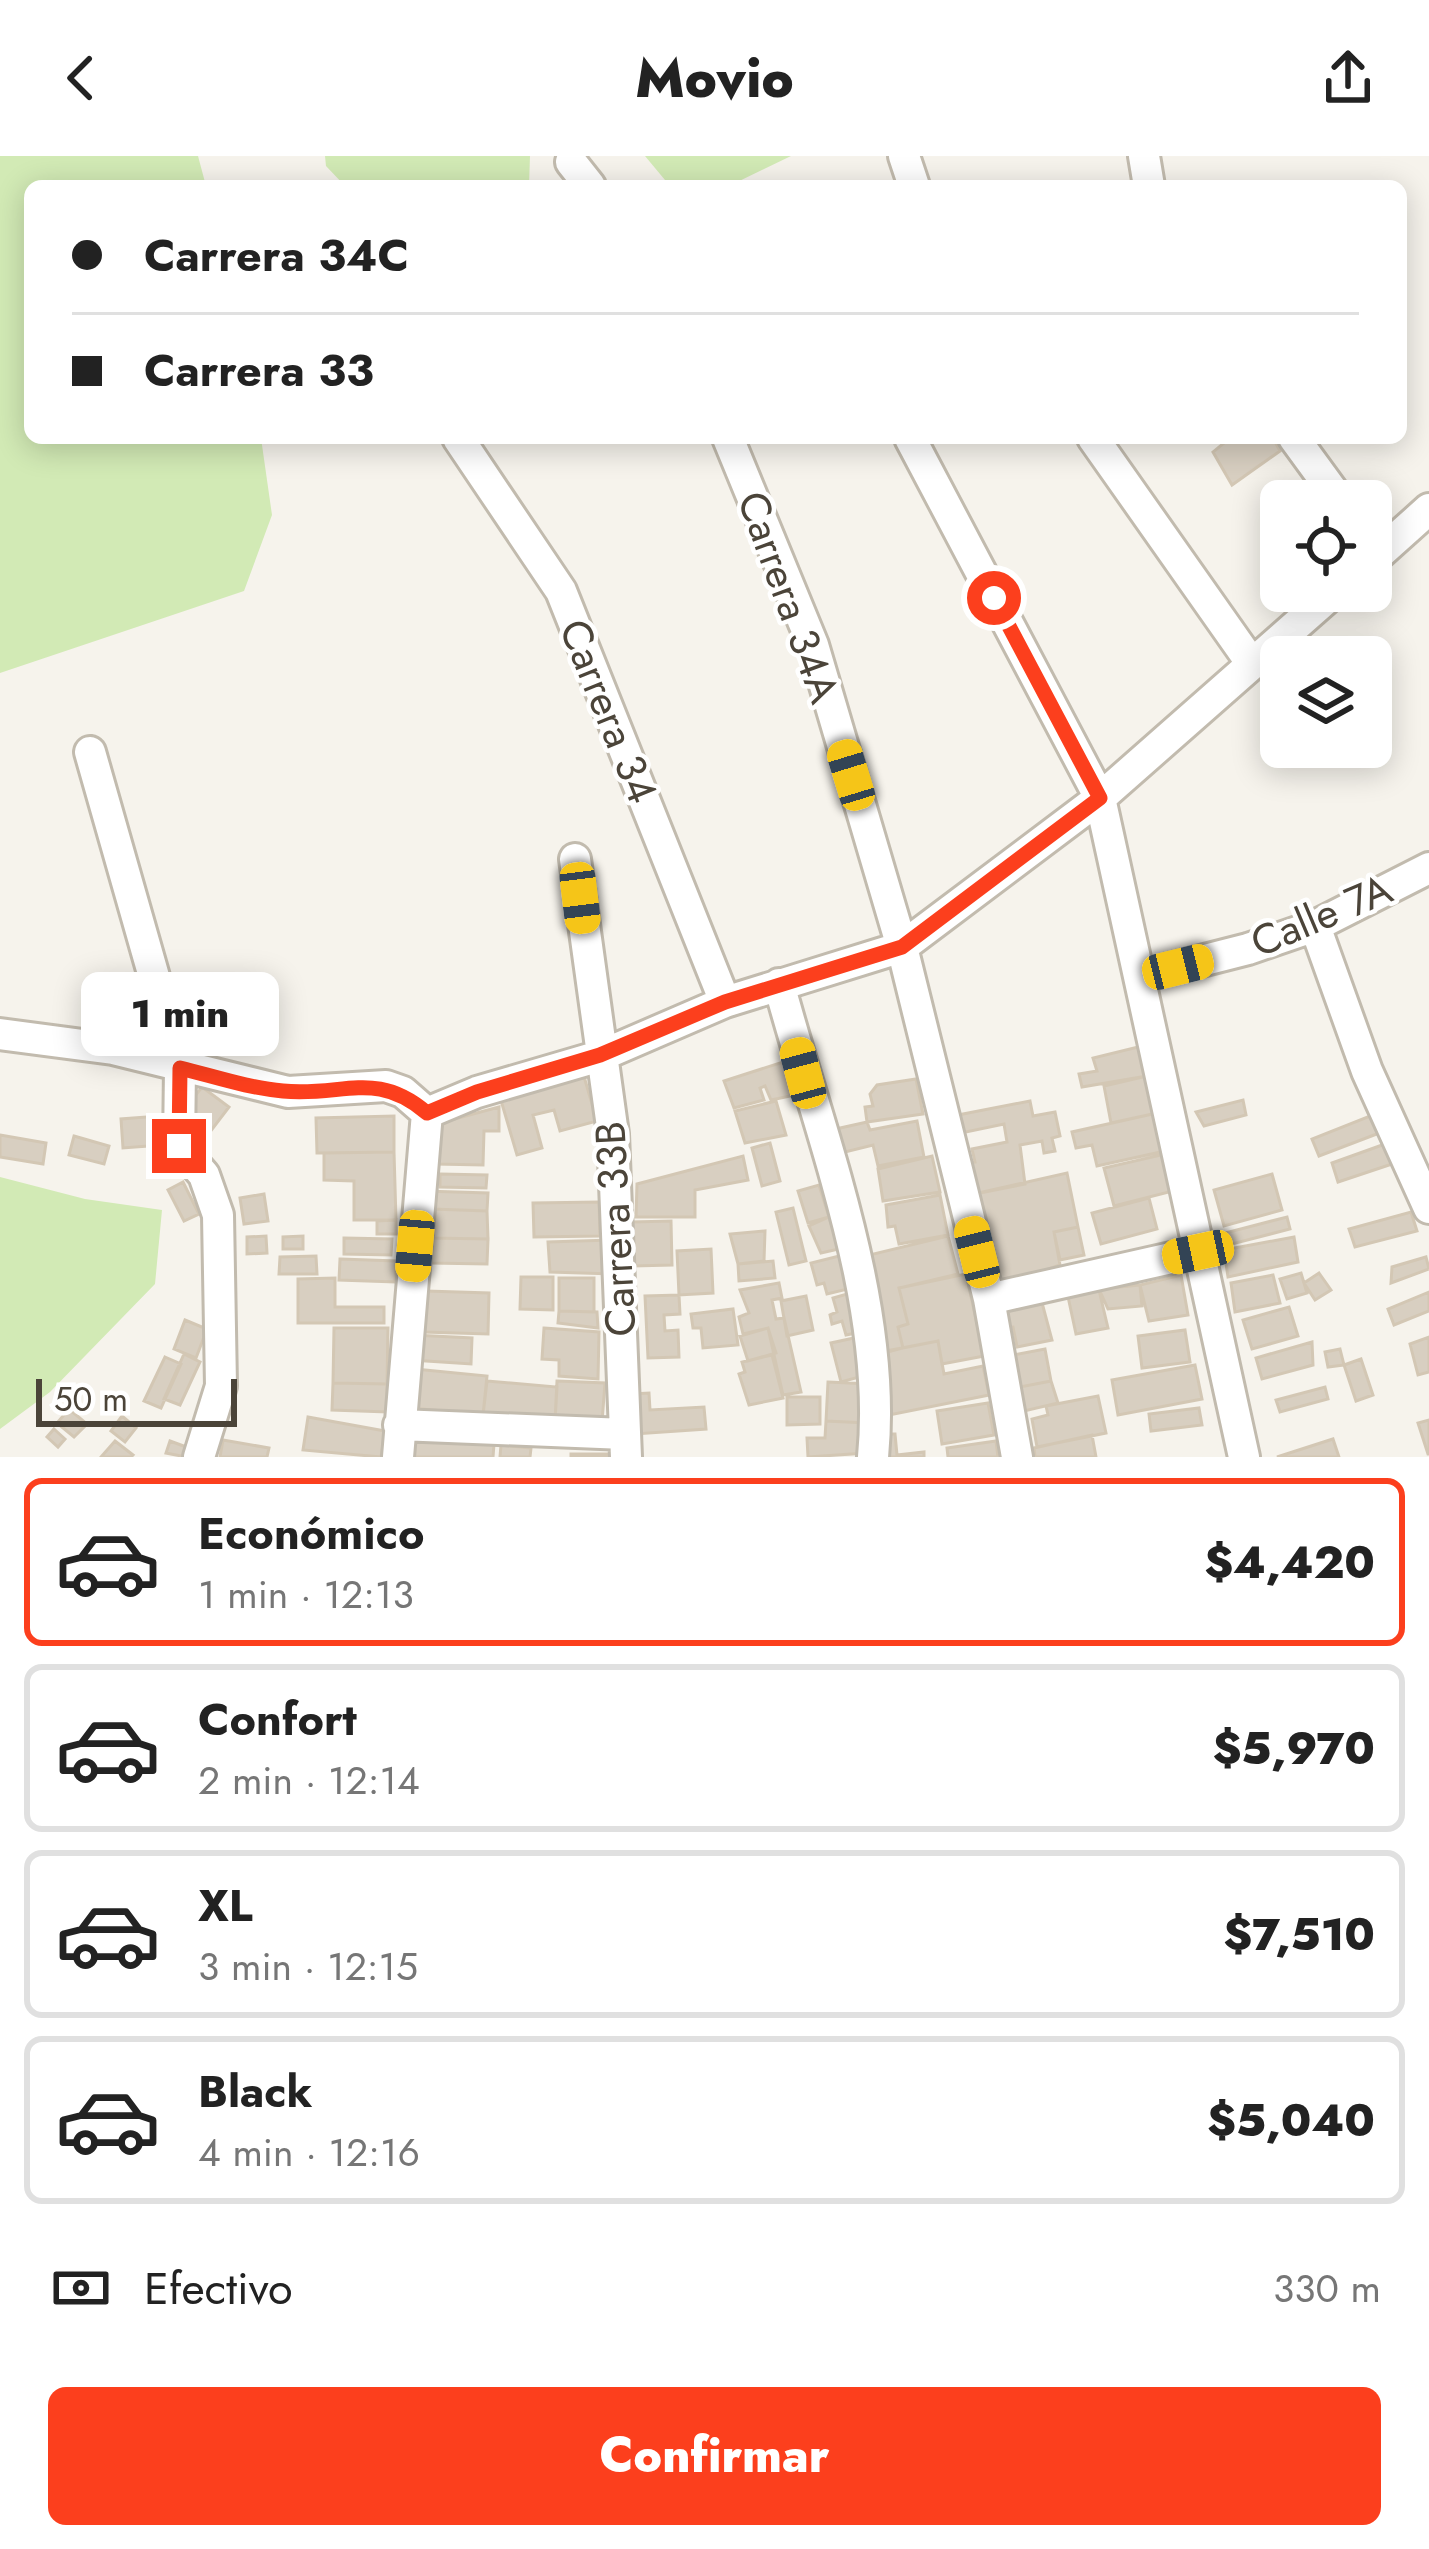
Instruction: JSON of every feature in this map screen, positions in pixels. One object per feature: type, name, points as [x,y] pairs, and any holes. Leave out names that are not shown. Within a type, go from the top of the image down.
[{"type":"street","name":"Carrera 34","points":[[462,444],[561,591],[725,1002]]},
{"type":"street","name":"Carrera 34A","points":[[730,444],[813,645],[902,947],[989,1298],[1017,1457]]},
{"type":"street","points":[[913,444],[1100,798],[1244,1457]]},
{"type":"street","points":[[1097,444],[1250,661]]},
{"type":"street","points":[[1298,444],[1325,480]]},
{"type":"street","points":[[1392,540],[1429,508]]},
{"type":"street","points":[[427,1113],[477,1092],[600,1055],[725,1002],[902,947],[1100,798],[1310,612]]},
{"type":"street","points":[[90,752],[180,1068],[179,1146],[204,1175],[218,1215],[221,1386],[199,1457]]},
{"type":"street","name":"Carrera 33B","points":[[575,860],[613,1134],[625,1446]]},
{"type":"street","name":"Calle 7A","points":[[1142,976],[1315,926],[1429,868]]},
{"type":"street","points":[[1315,926],[1367,1071],[1425,1192]]},
{"type":"street","points":[[778,985],[863,1294],[879,1397],[873,1457]]},
{"type":"street","points":[[0,1034],[113,1049],[288,1092],[386,1086],[403,1092],[427,1113]]},
{"type":"street","points":[[398,1457],[427,1113]]},
{"type":"street","points":[[989,1298],[1198,1252]]},
{"type":"street","points":[[399,1424],[625,1446]]},
{"type":"green space","points":[[0,156],[198,156],[204,180],[24,180],[24,444],[262,444],[272,515],[244,591],[0,673]]},
{"type":"green space","points":[[325,156],[530,156],[529,180],[339,180],[326,166]]},
{"type":"green space","points":[[645,156],[791,156],[741,180],[665,180]]},
{"type":"green space","points":[[0,1177],[85,1199],[162,1210],[155,1284],[50,1392],[0,1429]]},
{"type":"building","points":[[1223,444],[1276,444],[1280,451],[1232,485],[1213,452]]},
{"type":"building","points":[[1138,1047],[1147,1076],[1082,1087],[1079,1074],[1097,1071],[1093,1058]]},
{"type":"building","points":[[786,1061],[800,1094],[771,1100],[765,1086],[760,1088],[764,1100],[734,1108],[724,1081]]},
{"type":"building","points":[[583,1073],[597,1121],[560,1131],[554,1110],[533,1115],[542,1148],[517,1155],[500,1097]]},
{"type":"building","points":[[1147,1076],[1157,1113],[1111,1123],[1104,1086]]},
{"type":"building","points":[[916,1079],[923,1114],[867,1122],[865,1107],[873,1106],[870,1094],[877,1085]]},
{"type":"building","points":[[202,1087],[229,1107],[207,1136],[180,1115]]},
{"type":"building","points":[[1243,1100],[1246,1115],[1204,1126],[1196,1112]]},
{"type":"building","points":[[776,1101],[786,1135],[745,1143],[735,1111]]},
{"type":"building","points":[[1030,1101],[1033,1116],[1055,1112],[1060,1136],[1052,1138],[1055,1151],[1044,1153],[1042,1141],[1020,1145],[1025,1184],[970,1195],[963,1164],[975,1162],[972,1149],[1007,1142],[1004,1124],[961,1133],[958,1115]]},
{"type":"building","points":[[499,1107],[499,1131],[484,1131],[483,1165],[436,1164],[436,1124]]},
{"type":"building","points":[[1157,1113],[1165,1151],[1097,1166],[1092,1145],[1076,1148],[1072,1132]]},
{"type":"building","points":[[159,1116],[161,1145],[123,1148],[121,1119]]},
{"type":"building","points":[[394,1116],[394,1152],[317,1153],[316,1118]]},
{"type":"building","points":[[1370,1116],[1382,1132],[1319,1156],[1312,1139]]},
{"type":"building","points":[[917,1121],[924,1157],[878,1166],[873,1145],[833,1155],[827,1131],[867,1122],[870,1130]]},
{"type":"building","points":[[0,1135],[46,1143],[43,1164],[0,1157]]},
{"type":"building","points":[[74,1136],[109,1146],[104,1164],[69,1155]]},
{"type":"building","points":[[770,1143],[780,1181],[762,1186],[752,1148]]},
{"type":"building","points":[[1385,1144],[1392,1164],[1338,1182],[1332,1163]]},
{"type":"building","points":[[394,1152],[396,1220],[354,1220],[354,1181],[324,1180],[324,1153]]},
{"type":"building","points":[[1165,1154],[1173,1191],[1114,1206],[1104,1168]]},
{"type":"building","points":[[743,1156],[748,1180],[695,1190],[695,1217],[636,1217],[637,1184]]},
{"type":"building","points":[[932,1156],[940,1192],[883,1201],[878,1169]]},
{"type":"building","points":[[1067,1173],[1078,1227],[1054,1232],[1060,1265],[991,1289],[970,1195]]},
{"type":"building","points":[[440,1174],[487,1175],[486,1188],[440,1187]]},
{"type":"building","points":[[1272,1174],[1282,1210],[1224,1226],[1214,1190]]},
{"type":"building","points":[[183,1182],[199,1214],[184,1221],[168,1190]]},
{"type":"building","points":[[819,1185],[829,1217],[808,1223],[798,1191]]},
{"type":"building","points":[[423,1191],[488,1193],[487,1211],[432,1209]]},
{"type":"building","points":[[264,1194],[268,1221],[244,1224],[240,1198]]},
{"type":"building","points":[[940,1195],[948,1235],[899,1244],[895,1226],[888,1227],[886,1205]]},
{"type":"building","points":[[1149,1198],[1157,1229],[1101,1244],[1092,1213]]},
{"type":"building","points":[[599,1202],[600,1236],[534,1237],[533,1203]]},
{"type":"building","points":[[793,1208],[806,1261],[789,1265],[776,1212]]},
{"type":"building","points":[[432,1209],[487,1211],[488,1239],[430,1238]]},
{"type":"building","points":[[1411,1212],[1417,1231],[1355,1247],[1349,1229]]},
{"type":"building","points":[[829,1217],[839,1249],[821,1253],[809,1226]]},
{"type":"building","points":[[1287,1217],[1290,1229],[1228,1245],[1225,1233]]},
{"type":"building","points":[[396,1220],[396,1234],[377,1234],[377,1221]]},
{"type":"building","points":[[671,1221],[672,1265],[633,1266],[632,1222]]},
{"type":"building","points":[[1078,1227],[1084,1255],[1060,1260],[1054,1232]]},
{"type":"building","points":[[765,1231],[764,1261],[738,1264],[730,1234]]},
{"type":"building","points":[[266,1236],[267,1253],[247,1254],[247,1237]]},
{"type":"building","points":[[303,1236],[303,1249],[283,1249],[283,1237]]},
{"type":"building","points":[[948,1236],[958,1274],[899,1288],[908,1324],[898,1327],[903,1348],[884,1353],[861,1257]]},
{"type":"building","points":[[1294,1237],[1298,1262],[1228,1277],[1224,1250]]},
{"type":"building","points":[[344,1238],[392,1239],[391,1255],[344,1254]]},
{"type":"building","points":[[430,1238],[488,1239],[487,1264],[430,1263]]},
{"type":"building","points":[[611,1240],[613,1274],[550,1272],[548,1242]]},
{"type":"building","points":[[711,1249],[713,1293],[679,1295],[677,1251]]},
{"type":"building","points":[[843,1255],[852,1288],[827,1294],[824,1283],[817,1285],[811,1263]]},
{"type":"building","points":[[316,1256],[317,1274],[279,1274],[280,1257]]},
{"type":"building","points":[[1426,1257],[1429,1269],[1391,1283],[1392,1267]]},
{"type":"building","points":[[340,1259],[396,1261],[395,1282],[339,1280]]},
{"type":"building","points":[[773,1261],[775,1278],[739,1281],[738,1264]]},
{"type":"building","points":[[1301,1273],[1307,1293],[1287,1299],[1280,1279]]},
{"type":"building","points":[[1319,1273],[1331,1290],[1315,1300],[1304,1283]]},
{"type":"building","points":[[966,1274],[984,1356],[942,1364],[938,1341],[903,1348],[898,1327],[908,1324],[899,1288]]},
{"type":"building","points":[[1181,1275],[1188,1315],[1149,1321],[1140,1285]]},
{"type":"building","points":[[1273,1275],[1280,1303],[1235,1312],[1231,1283]]},
{"type":"building","points":[[521,1277],[553,1277],[553,1310],[520,1309]]},
{"type":"building","points":[[335,1278],[335,1307],[384,1307],[384,1323],[298,1323],[298,1279]]},
{"type":"building","points":[[559,1278],[594,1278],[594,1312],[559,1311]]},
{"type":"building","points":[[779,1283],[782,1298],[772,1300],[776,1319],[784,1318],[801,1392],[783,1395],[768,1328],[743,1334],[739,1317],[749,1313],[740,1290]]},
{"type":"building","points":[[1140,1285],[1142,1306],[1108,1309],[1099,1289]]},
{"type":"building","points":[[1098,1286],[1108,1328],[1076,1334],[1067,1292]]},
{"type":"building","points":[[426,1291],[489,1293],[488,1334],[424,1332]]},
{"type":"building","points":[[854,1292],[866,1331],[846,1335],[842,1321],[832,1324],[830,1315],[837,1312],[833,1298]]},
{"type":"building","points":[[1429,1292],[1429,1311],[1394,1325],[1388,1309]]},
{"type":"building","points":[[679,1295],[680,1314],[664,1315],[665,1331],[678,1330],[679,1357],[648,1358],[645,1296]]},
{"type":"building","points":[[806,1296],[813,1330],[787,1336],[781,1301]]},
{"type":"building","points":[[1041,1299],[1052,1340],[1017,1347],[1013,1327],[1000,1328],[996,1307]]},
{"type":"building","points":[[1289,1307],[1298,1336],[1252,1349],[1243,1320]]},
{"type":"building","points":[[733,1309],[738,1345],[703,1348],[701,1328],[693,1328],[691,1314]]},
{"type":"building","points":[[559,1311],[597,1312],[598,1328],[558,1323]]},
{"type":"building","points":[[185,1320],[207,1329],[196,1358],[174,1349]]},
{"type":"building","points":[[334,1328],[388,1328],[387,1384],[333,1383]]},
{"type":"building","points":[[544,1328],[599,1332],[598,1379],[559,1376],[559,1360],[542,1359]]},
{"type":"building","points":[[768,1328],[776,1353],[748,1361],[740,1336]]},
{"type":"building","points":[[1185,1330],[1190,1362],[1142,1368],[1138,1336]]},
{"type":"building","points":[[413,1335],[472,1338],[471,1364],[412,1360]]},
{"type":"building","points":[[863,1336],[874,1373],[841,1382],[831,1343]]},
{"type":"building","points":[[1429,1337],[1429,1372],[1418,1375],[1410,1344]]},
{"type":"building","points":[[938,1341],[944,1374],[983,1366],[989,1395],[889,1415],[876,1353]]},
{"type":"building","points":[[1312,1342],[1313,1365],[1262,1379],[1256,1358]]},
{"type":"building","points":[[1045,1349],[1051,1381],[1015,1388],[1008,1356]]},
{"type":"building","points":[[1340,1349],[1344,1365],[1328,1367],[1325,1352]]},
{"type":"building","points":[[184,1354],[200,1362],[180,1405],[164,1399]]},
{"type":"building","points":[[772,1355],[783,1398],[749,1405],[739,1374],[745,1372],[742,1362]]},
{"type":"building","points":[[165,1357],[181,1364],[161,1408],[144,1401]]},
{"type":"building","points":[[1361,1359],[1373,1395],[1356,1401],[1344,1365]]},
{"type":"building","points":[[1195,1365],[1202,1399],[1118,1415],[1112,1380]]},
{"type":"building","points":[[415,1369],[487,1376],[483,1415],[412,1408]]},
{"type":"building","points":[[487,1381],[557,1387],[555,1421],[483,1415]]},
{"type":"building","points":[[557,1381],[605,1383],[602,1422],[555,1421]]},
{"type":"building","points":[[1051,1381],[1058,1403],[1020,1412],[1015,1388]]},
{"type":"building","points":[[828,1382],[869,1384],[867,1423],[826,1421]]},
{"type":"building","points":[[333,1383],[387,1384],[387,1412],[332,1410]]},
{"type":"building","points":[[1325,1387],[1328,1399],[1280,1412],[1276,1400]]},
{"type":"building","points":[[649,1393],[650,1410],[704,1407],[706,1429],[635,1434],[632,1394]]},
{"type":"building","points":[[1098,1396],[1106,1433],[1037,1447],[1032,1419],[1048,1415],[1046,1406]]},
{"type":"building","points":[[787,1397],[820,1397],[820,1424],[787,1425]]},
{"type":"building","points":[[988,1403],[994,1435],[942,1444],[937,1411]]},
{"type":"building","points":[[1199,1408],[1202,1425],[1151,1431],[1149,1414]]},
{"type":"building","points":[[69,1409],[87,1424],[74,1437],[57,1423]]},
{"type":"building","points":[[122,1416],[136,1428],[125,1442],[111,1431]]},
{"type":"building","points":[[308,1417],[385,1431],[381,1457],[303,1450]]},
{"type":"building","points":[[1429,1420],[1429,1454],[1428,1454],[1418,1423]]},
{"type":"building","points":[[826,1421],[867,1423],[866,1453],[808,1457],[807,1438],[825,1438]]},
{"type":"building","points":[[54,1429],[65,1439],[58,1447],[47,1437]]},
{"type":"building","points":[[880,1434],[895,1434],[897,1455],[924,1452],[924,1457],[882,1457]]},
{"type":"building","points":[[1092,1435],[1096,1457],[1035,1457],[1034,1448]]},
{"type":"building","points":[[413,1437],[494,1444],[493,1457],[412,1457]]},
{"type":"building","points":[[1333,1439],[1339,1457],[1277,1457]]},
{"type":"building","points":[[223,1440],[269,1448],[267,1457],[220,1457]]},
{"type":"building","points":[[115,1441],[133,1455],[101,1457]]},
{"type":"building","points":[[170,1441],[189,1448],[186,1457],[166,1453]]},
{"type":"building","points":[[996,1441],[998,1457],[948,1457],[947,1448]]},
{"type":"building","points":[[501,1445],[531,1448],[530,1457],[500,1457]]},
{"type":"building","points":[[618,1454],[618,1457],[571,1457]]},
{"type":"route","points":[[179,1146],[180,1068],[288,1092],[386,1086],[403,1092],[427,1113],[477,1092],[600,1055],[725,1002],[902,947],[1100,798],[994,598]]}]
